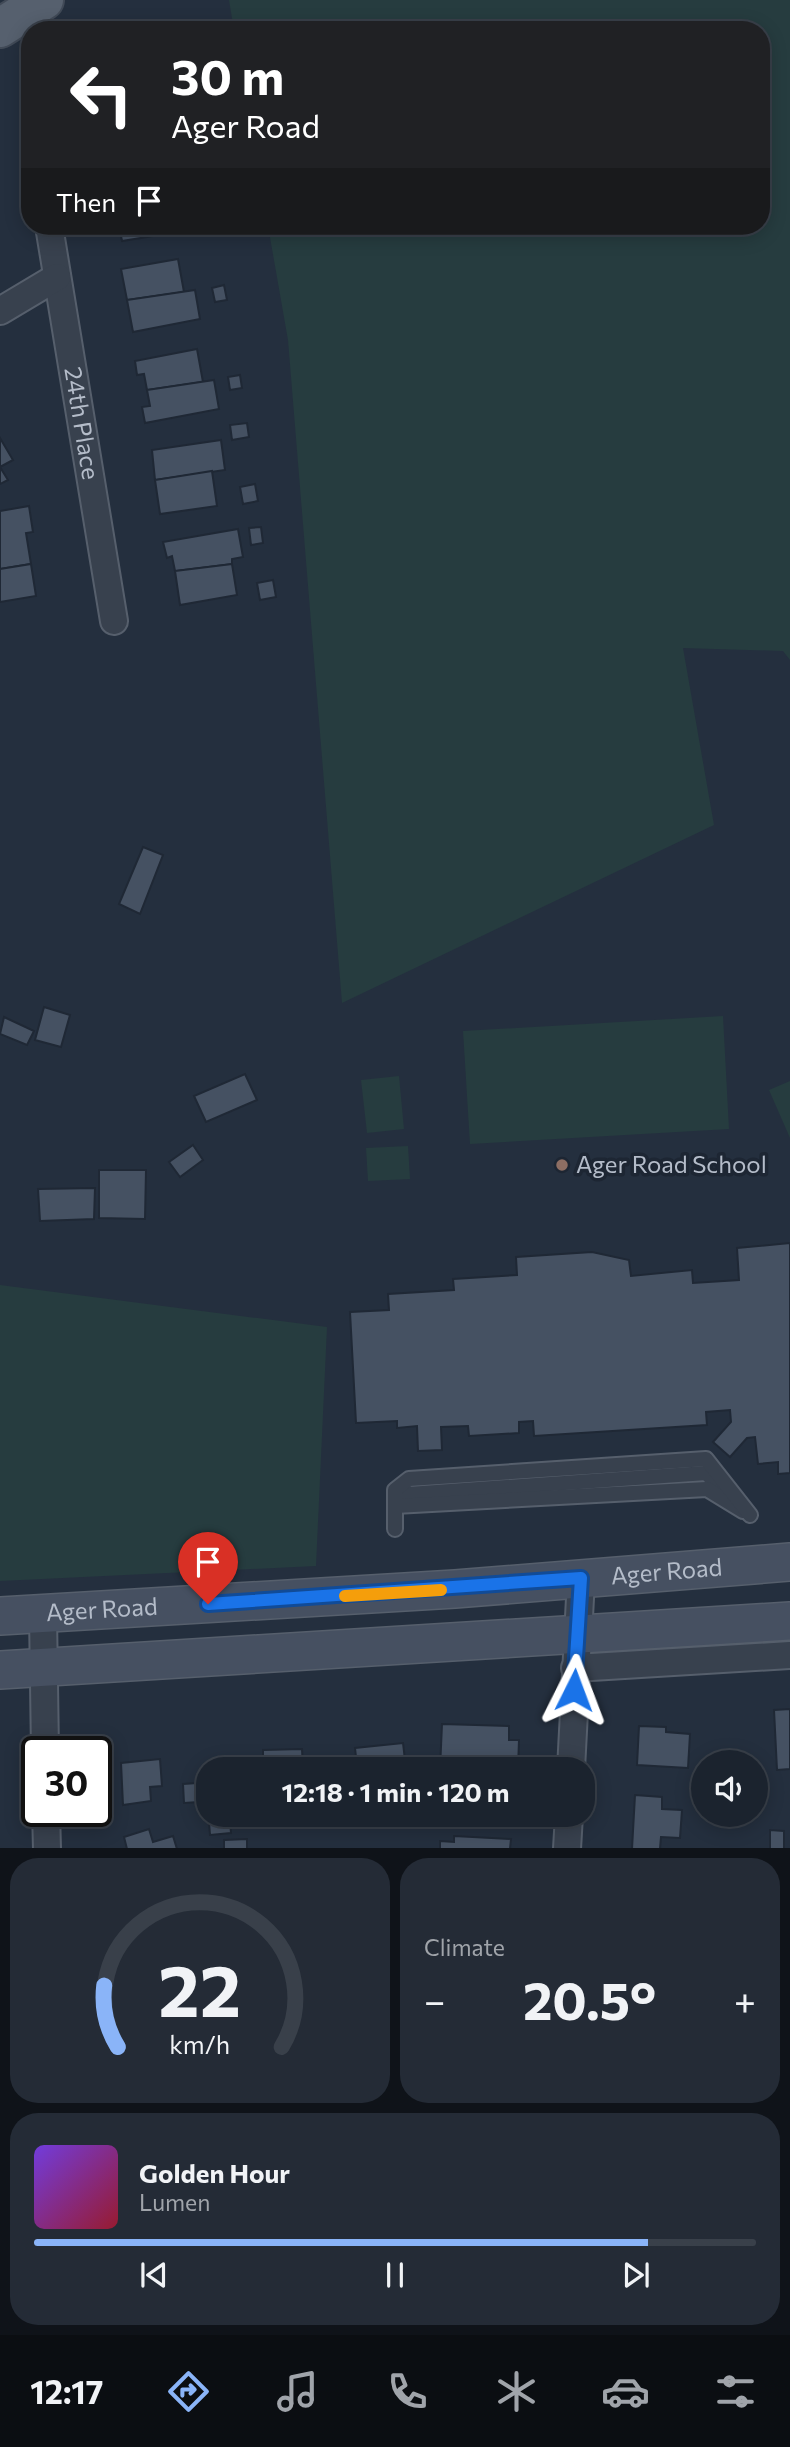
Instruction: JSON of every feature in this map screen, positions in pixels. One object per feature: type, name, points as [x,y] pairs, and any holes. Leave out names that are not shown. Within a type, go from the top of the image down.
[{"type":"main road","points":[[0,28],[44,0]]},
{"type":"main road","name":"Ager Road","points":[[0,1616],[790,1562]]},
{"type":"main road","points":[[0,1670],[576,1652],[790,1621]]},
{"type":"street","name":"24th Place","points":[[50,235],[114,621]]},
{"type":"street","points":[[0,311],[57,277]]},
{"type":"street","points":[[572,1757],[581,1578]]},
{"type":"street","points":[[43,1614],[44,1736]]},
{"type":"street","points":[[576,1652],[790,1655]]},
{"type":"street","points":[[46,1827],[47,1848]]},
{"type":"street","points":[[567,1848],[568,1827]]},
{"type":"lane","points":[[395,1501],[707,1489],[750,1516],[706,1459],[409,1479],[395,1490],[395,1501],[395,1529]]},
{"type":"green space","points":[[229,0],[790,0],[790,660],[783,651],[683,648],[714,825],[342,1003],[288,340],[270,235],[770,235],[770,21],[232,21]]},
{"type":"green space","points":[[723,1016],[729,1129],[470,1144],[463,1031]]},
{"type":"green space","points":[[399,1076],[404,1129],[367,1133],[361,1080]]},
{"type":"green space","points":[[790,1081],[790,1138],[769,1090]]},
{"type":"green space","points":[[408,1146],[410,1179],[368,1181],[366,1148]]},
{"type":"green space","points":[[0,1285],[327,1327],[316,1566],[0,1581]]},
{"type":"building","points":[[121,235],[159,235],[122,241]]},
{"type":"building","points":[[178,259],[184,292],[127,300],[121,269]]},
{"type":"building","points":[[224,285],[227,300],[215,302],[212,288]]},
{"type":"building","points":[[195,290],[200,319],[133,332],[127,300]]},
{"type":"building","points":[[197,349],[203,382],[147,390],[144,374],[137,375],[135,361]]},
{"type":"building","points":[[240,375],[242,388],[230,390],[228,377]]},
{"type":"building","points":[[214,380],[219,409],[145,423],[142,407],[150,406],[147,390]]},
{"type":"building","points":[[247,423],[249,437],[232,440],[230,425]]},
{"type":"building","points":[[0,438],[13,460],[0,467]]},
{"type":"building","points":[[221,440],[225,470],[155,480],[152,450]]},
{"type":"building","points":[[0,467],[8,480],[0,484]]},
{"type":"building","points":[[212,471],[217,506],[160,514],[155,480]]},
{"type":"building","points":[[255,484],[258,501],[243,504],[240,487]]},
{"type":"building","points":[[29,506],[33,532],[26,533],[31,564],[0,569],[0,511]]},
{"type":"building","points":[[261,527],[263,543],[251,545],[249,528]]},
{"type":"building","points":[[238,529],[243,557],[232,559],[232,564],[175,571],[172,556],[167,558],[163,542]]},
{"type":"building","points":[[31,564],[36,596],[0,602],[0,569]]},
{"type":"building","points":[[232,564],[237,595],[180,605],[175,571]]},
{"type":"building","points":[[273,580],[276,597],[260,600],[257,583]]},
{"type":"building","points":[[143,847],[163,855],[140,914],[119,904]]},
{"type":"building","points":[[44,1007],[70,1015],[61,1047],[35,1040]]},
{"type":"building","points":[[4,1017],[34,1031],[27,1045],[0,1034]]},
{"type":"building","points":[[245,1074],[257,1100],[206,1122],[194,1096]]},
{"type":"building","points":[[193,1145],[203,1160],[180,1177],[169,1162]]},
{"type":"building","points":[[99,1170],[146,1170],[145,1219],[99,1218]]},
{"type":"building","points":[[95,1188],[94,1219],[40,1221],[38,1189]]},
{"type":"building","name":"Ager Road School","points":[[790,1243],[790,1473],[778,1474],[778,1462],[758,1464],[755,1437],[747,1438],[730,1457],[713,1442],[731,1422],[730,1410],[706,1412],[707,1425],[534,1436],[533,1421],[519,1422],[519,1433],[469,1436],[468,1426],[441,1427],[442,1450],[418,1451],[417,1426],[397,1428],[397,1421],[356,1423],[350,1312],[389,1310],[388,1294],[454,1290],[453,1279],[517,1275],[516,1257],[592,1252],[629,1260],[631,1276],[692,1270],[693,1283],[739,1280],[737,1248]]},
{"type":"building","points":[[790,1709],[790,1769],[777,1770],[774,1710]]},
{"type":"building","points":[[442,1724],[509,1726],[509,1740],[519,1740],[518,1757],[441,1757]]},
{"type":"building","points":[[639,1726],[666,1727],[666,1732],[690,1734],[688,1768],[637,1765]]},
{"type":"building","points":[[403,1743],[405,1757],[356,1757],[355,1748]]},
{"type":"building","points":[[302,1749],[302,1757],[263,1757],[263,1750]]},
{"type":"building","points":[[160,1759],[162,1786],[150,1787],[151,1801],[123,1805],[121,1763]]},
{"type":"building","points":[[196,1783],[196,1802],[184,1803],[183,1784]]},
{"type":"building","points":[[635,1795],[662,1797],[662,1809],[682,1810],[680,1838],[661,1837],[660,1848],[632,1848]]},
{"type":"building","points":[[209,1827],[230,1827],[231,1833],[210,1835]]},
{"type":"building","points":[[149,1829],[153,1842],[173,1836],[177,1848],[127,1848],[124,1837]]},
{"type":"building","points":[[770,1830],[784,1831],[784,1848],[770,1848]]},
{"type":"building","points":[[454,1836],[511,1839],[510,1848],[440,1848],[440,1841],[454,1842]]},
{"type":"building","points":[[247,1839],[247,1848],[224,1848],[224,1840]]},
{"type":"slow traffic","points":[[345,1596],[441,1590]]},
{"type":"place","name":"Ager Road School","points":[[562,1165]]},
{"type":"route","points":[[208,1604],[581,1578],[574,1690]]}]
